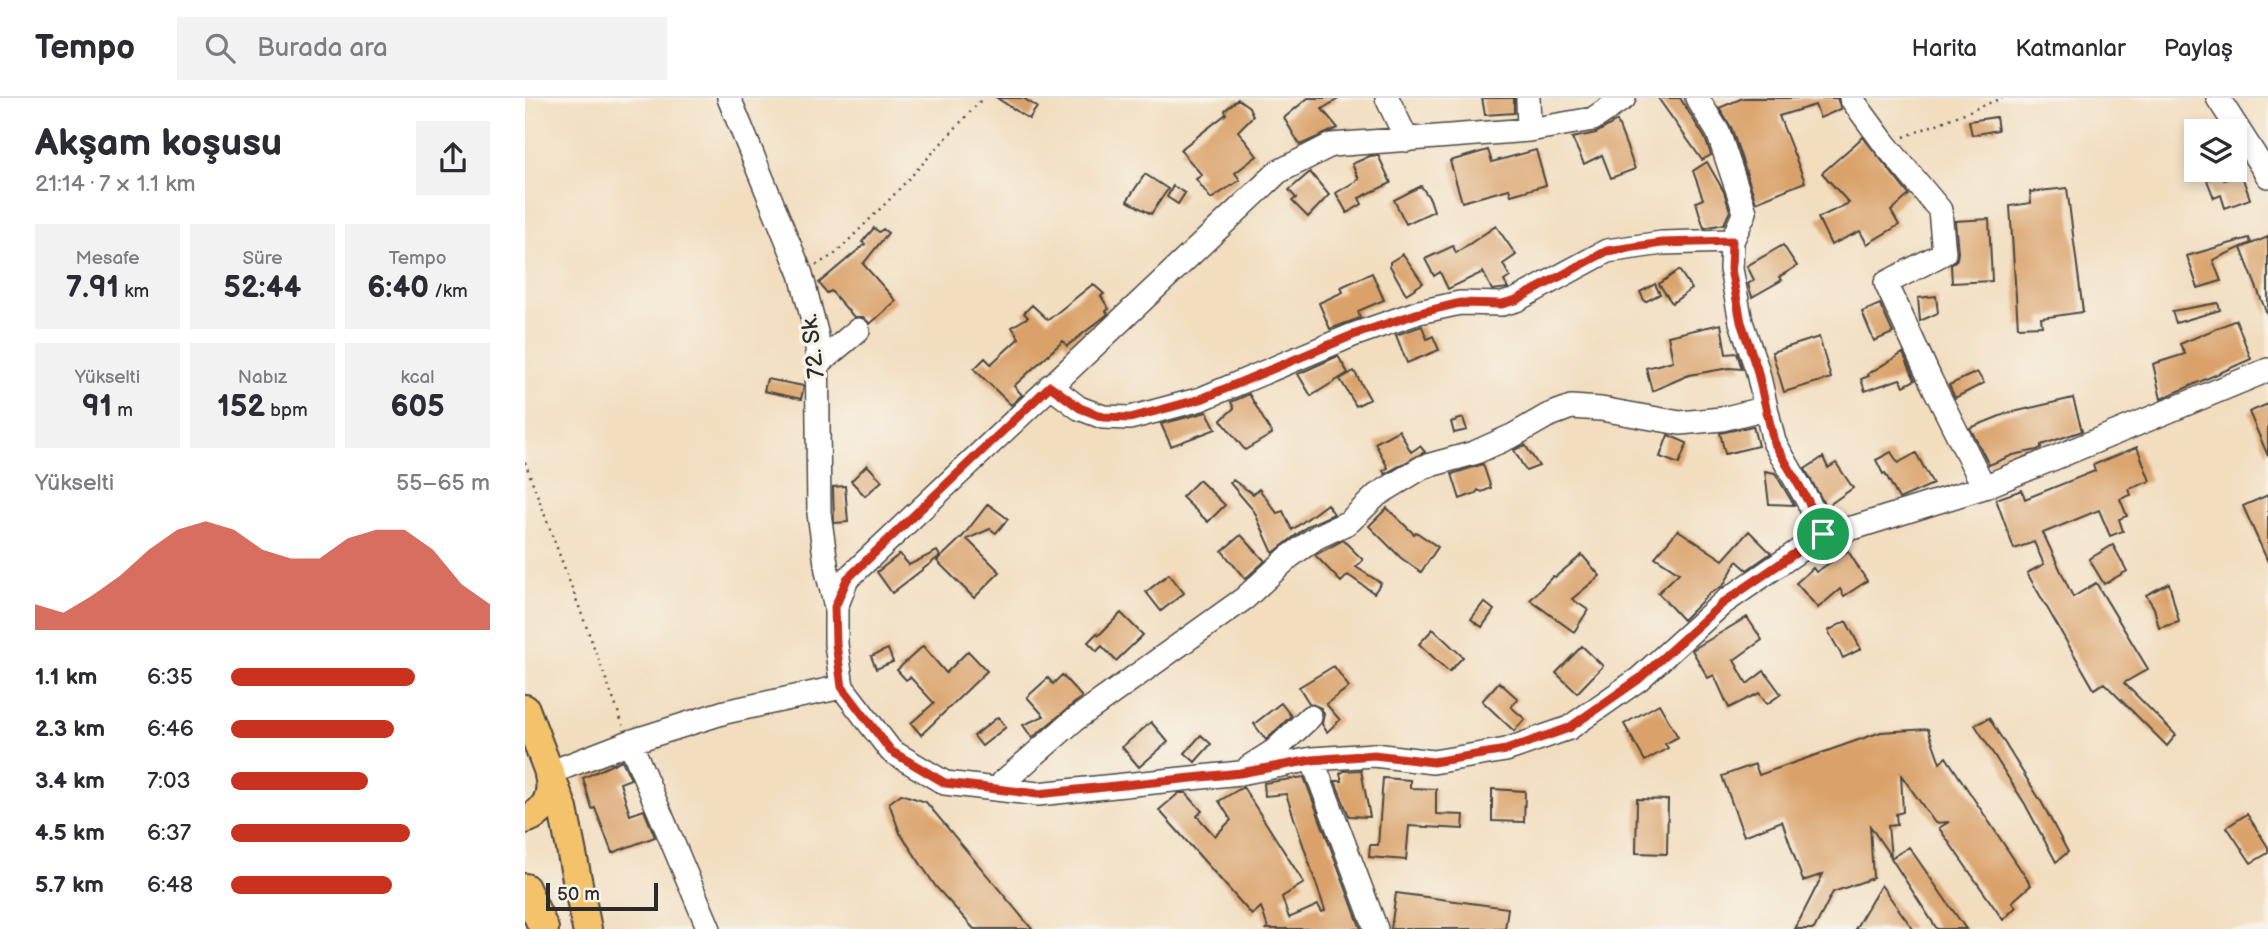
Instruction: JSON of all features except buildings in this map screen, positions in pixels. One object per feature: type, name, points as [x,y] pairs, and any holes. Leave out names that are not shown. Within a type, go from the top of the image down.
[{"type":"main road","points":[[525,709],[563,809],[587,929]]},
{"type":"main road","points":[[525,752],[543,763],[551,784],[546,805],[538,813],[525,819]]},
{"type":"main road","points":[[525,888],[544,929]]},
{"type":"street","name":"72. Sk.","points":[[729,98],[801,274],[817,336],[819,513],[835,607],[836,644],[842,687]]},
{"type":"street","points":[[1387,98],[1407,140]]},
{"type":"street","points":[[1528,98],[1529,130]]},
{"type":"street","points":[[835,607],[847,579],[1278,172],[1331,145],[1529,130],[1593,119],[1624,98]]},
{"type":"street","points":[[1697,98],[1718,132],[1745,212],[1732,241],[1731,269],[1741,322],[1757,369],[1774,442],[1808,501],[1823,534]]},
{"type":"street","points":[[1851,98],[1940,211],[1944,253],[1886,283],[1984,487]]},
{"type":"street","points":[[2218,98],[2268,176]]},
{"type":"street","points":[[1050,386],[1080,408],[1103,417],[1130,418],[1201,399],[1353,335],[1419,313],[1460,303],[1502,304],[1516,300],[1607,251],[1662,243],[1732,241]]},
{"type":"street","points":[[818,364],[858,330]]},
{"type":"street","points":[[549,773],[630,742],[725,712],[842,687],[891,751],[945,783],[1038,794],[1240,773],[1312,760],[1374,755],[1433,762],[1506,750],[1569,728],[1639,679],[1723,603],[1823,534],[1856,527],[1984,487],[2268,370]]},
{"type":"street","points":[[1000,789],[1003,782],[1073,721],[1245,598],[1289,557],[1318,537],[1349,522],[1377,495],[1423,467],[1474,453],[1547,416],[1571,407],[1601,409],[1680,423],[1722,419],[1766,408]]},
{"type":"street","points":[[1240,773],[1274,751],[1311,716]]},
{"type":"street","points":[[630,742],[709,929]]},
{"type":"street","points":[[1312,760],[1376,929]]},
{"type":"path","points":[[801,274],[835,254],[983,98]]},
{"type":"path","points":[[1884,143],[2002,98]]},
{"type":"path","points":[[525,462],[630,742]]},
{"type":"route","points":[[1732,241],[1731,269],[1741,322],[1757,369],[1774,442],[1808,501],[1823,534],[1723,603],[1639,679],[1569,728],[1506,750],[1433,762],[1374,755],[1312,760],[1240,773],[1038,794],[945,783],[891,751],[842,687],[836,644],[835,607],[847,579],[1050,386],[1080,408],[1103,417],[1130,418],[1201,399],[1353,335],[1419,313],[1460,303],[1502,304],[1516,300],[1602,252],[1662,243],[1732,241]]}]
